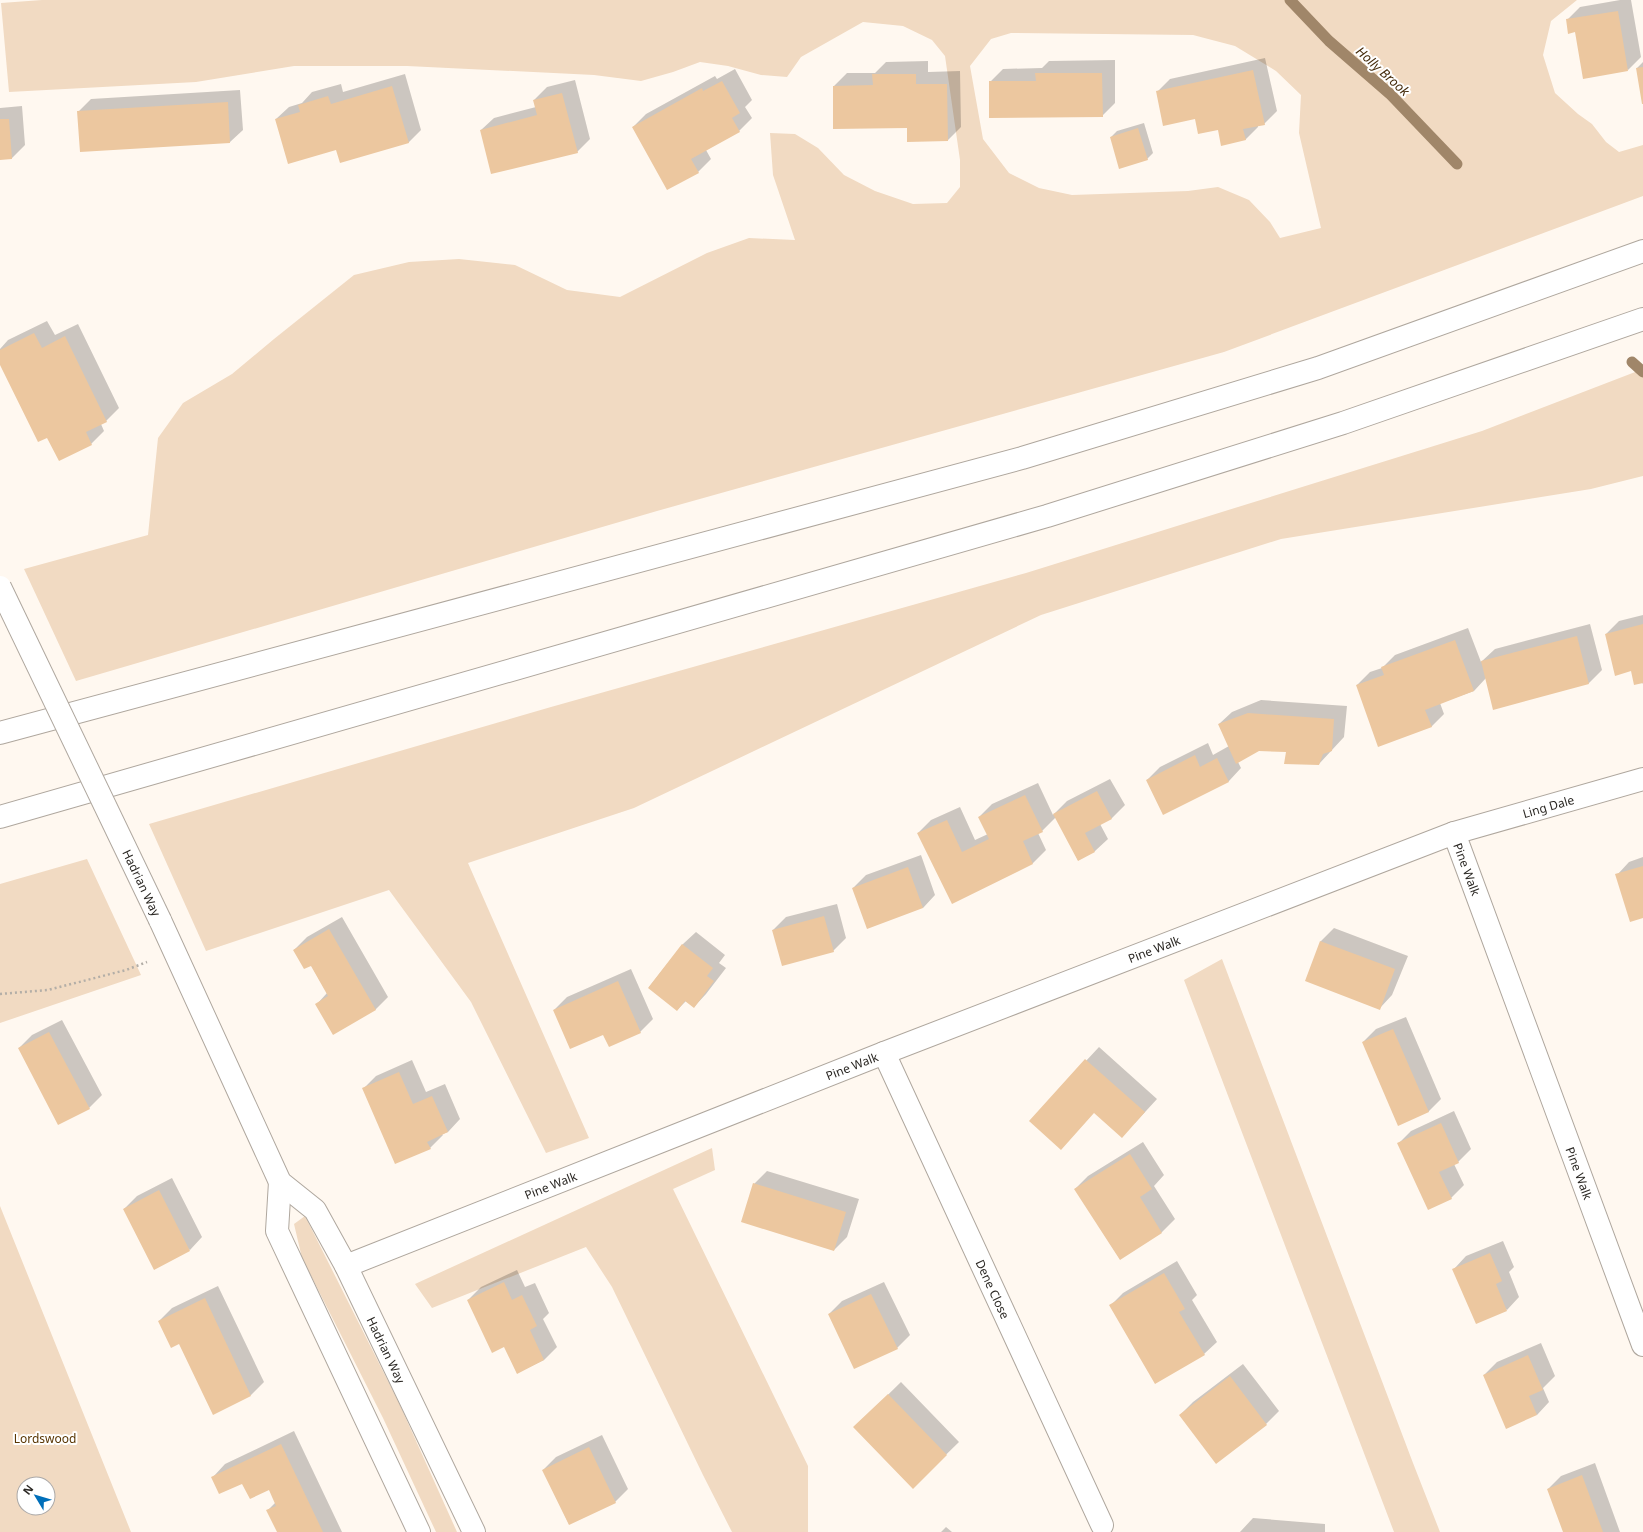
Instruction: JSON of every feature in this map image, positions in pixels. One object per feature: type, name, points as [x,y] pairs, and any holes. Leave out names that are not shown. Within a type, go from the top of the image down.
[{"type":"main road","points":[[0,733],[1022,458],[1318,368],[1643,252]]},
{"type":"main road","points":[[0,817],[1047,516],[1343,423],[1643,319]]},
{"type":"main road","name":"Hadrian Way","points":[[0,587],[160,920],[280,1182],[315,1210],[346,1266],[474,1532]]},
{"type":"main road","name":"Ling Dale","points":[[1454,833],[1643,779]]},
{"type":"main road","name":"Pine Walk","points":[[346,1266],[884,1053],[1454,833],[1643,1345]]},
{"type":"main road","name":"Dene Close","points":[[884,1053],[1102,1525]]},
{"type":"main road","name":"Hadrian Way","points":[[280,1182],[277,1231],[419,1532]]},
{"type":"path","points":[[0,994],[48,990],[126,970],[175,952]]},
{"type":"green space","points":[[42,0],[1577,0],[1551,21],[1543,55],[1555,93],[1578,114],[1592,124],[1606,142],[1619,152],[1643,145],[1643,196],[1224,352],[657,511],[76,681],[24,569],[148,535],[158,438],[183,403],[232,374],[354,275],[409,262],[459,259],[515,265],[567,290],[620,297],[707,253],[749,238],[795,240],[773,175],[770,133],[795,134],[818,148],[844,175],[875,191],[913,204],[947,203],[960,187],[960,160],[945,56],[932,40],[903,26],[863,22],[801,57],[787,77],[761,75],[728,66],[700,62],[673,72],[641,81],[594,75],[407,66],[294,66],[196,82],[9,92],[1,3]],"holes":[[[1011,33],[1193,35],[1235,46],[1276,71],[1301,95],[1299,133],[1321,228],[1280,238],[1270,222],[1249,200],[1218,187],[1188,191],[1072,195],[1039,188],[1009,173],[983,139],[970,66],[991,39]]]},
{"type":"green space","points":[[1643,369],[1643,476],[1591,489],[1281,539],[1041,615],[634,808],[468,863],[589,1138],[546,1153],[471,1002],[389,890],[206,951],[149,824],[551,707],[1026,573],[1482,431]]},
{"type":"green space","points":[[87,859],[141,975],[0,1023],[0,884]]},
{"type":"green space","points":[[1222,959],[1440,1532],[1394,1532],[1184,980]]},
{"type":"green space","points":[[712,1148],[715,1170],[673,1189],[808,1466],[808,1532],[732,1532],[612,1287],[586,1247],[432,1308],[415,1284]]},
{"type":"green space","name":"Lordswood","points":[[0,1206],[131,1532],[0,1532]]},
{"type":"green space","points":[[305,1216],[399,1403],[457,1532],[436,1532],[383,1418],[302,1258],[294,1224]]},
{"type":"building","points":[[1618,11],[1628,71],[1583,79],[1575,32],[1568,34],[1566,19]]},
{"type":"building","points":[[1643,67],[1643,104],[1642,104],[1636,68]]},
{"type":"building","points":[[1253,70],[1265,125],[1243,129],[1246,140],[1221,146],[1218,130],[1198,134],[1195,119],[1163,126],[1156,91]]},
{"type":"building","points":[[1035,73],[1102,73],[1103,117],[989,118],[989,81],[1036,81]]},
{"type":"building","points":[[872,74],[916,74],[916,84],[947,84],[948,141],[907,142],[907,128],[833,129],[833,86],[873,85]]},
{"type":"building","points":[[722,81],[740,113],[732,118],[740,132],[691,159],[699,173],[667,190],[632,127],[702,88],[703,91]]},
{"type":"building","points":[[392,86],[409,143],[340,163],[336,150],[288,164],[275,119],[300,112],[298,105],[328,96],[331,104]]},
{"type":"building","points":[[562,93],[578,153],[491,174],[480,130],[537,115],[533,100]]},
{"type":"building","points":[[228,102],[230,143],[80,152],[77,111]]},
{"type":"building","points":[[0,119],[9,119],[12,159],[0,160]]},
{"type":"building","points":[[1138,128],[1148,160],[1119,169],[1110,137]]},
{"type":"building","points":[[34,333],[42,348],[65,336],[107,422],[86,432],[92,445],[59,461],[47,438],[38,442],[0,365],[0,350]]},
{"type":"building","points":[[1643,624],[1643,683],[1634,685],[1631,671],[1615,676],[1605,634]]},
{"type":"building","points":[[1577,636],[1589,684],[1493,710],[1481,661]]},
{"type":"building","points":[[1455,640],[1474,691],[1425,710],[1432,727],[1378,747],[1356,685],[1384,675],[1381,667]]},
{"type":"building","points":[[1248,713],[1334,719],[1332,751],[1323,754],[1319,765],[1284,764],[1286,752],[1259,751],[1236,764],[1218,724]]},
{"type":"building","points":[[1195,755],[1200,767],[1217,758],[1229,782],[1163,815],[1146,780]]},
{"type":"building","points":[[1097,791],[1112,819],[1085,833],[1095,852],[1078,861],[1053,814]]},
{"type":"building","points":[[1025,795],[1043,832],[1023,841],[1033,864],[952,904],[917,833],[947,820],[962,852],[989,839],[978,817]]},
{"type":"building","points":[[1643,866],[1643,918],[1630,922],[1615,874]]},
{"type":"building","points":[[908,867],[923,908],[867,929],[852,888]]},
{"type":"building","points":[[824,916],[834,952],[782,966],[772,930]]},
{"type":"building","points":[[329,929],[376,1010],[333,1035],[315,1004],[328,996],[311,966],[304,969],[293,950]]},
{"type":"building","points":[[1320,941],[1395,969],[1380,1010],[1305,981]]},
{"type":"building","points":[[682,944],[713,968],[707,976],[714,981],[694,1008],[685,1001],[677,1011],[648,988]]},
{"type":"building","points":[[618,981],[641,1033],[609,1047],[603,1035],[570,1049],[553,1010]]},
{"type":"building","points":[[1393,1029],[1429,1112],[1398,1126],[1362,1042]]},
{"type":"building","points":[[49,1032],[90,1109],[58,1125],[18,1048]]},
{"type":"building","points":[[1085,1059],[1145,1112],[1122,1138],[1094,1113],[1061,1150],[1029,1121]]},
{"type":"building","points":[[399,1072],[413,1104],[432,1096],[448,1132],[427,1142],[431,1149],[395,1164],[362,1088]]},
{"type":"building","points":[[1441,1123],[1459,1163],[1439,1172],[1452,1199],[1428,1210],[1397,1143]]},
{"type":"building","points":[[1130,1154],[1152,1189],[1140,1197],[1162,1233],[1120,1260],[1074,1189]]},
{"type":"building","points":[[753,1183],[846,1212],[834,1251],[741,1222]]},
{"type":"building","points":[[159,1190],[190,1251],[154,1270],[123,1209]]},
{"type":"building","points":[[1490,1253],[1502,1281],[1496,1284],[1507,1311],[1476,1324],[1452,1269]]},
{"type":"building","points":[[1164,1273],[1185,1309],[1179,1312],[1205,1355],[1155,1384],[1109,1305]]},
{"type":"building","points":[[504,1282],[512,1300],[522,1295],[537,1326],[530,1330],[544,1360],[517,1374],[504,1347],[492,1353],[467,1300]]},
{"type":"building","points":[[871,1294],[898,1349],[854,1369],[828,1314]]},
{"type":"building","points":[[205,1298],[251,1396],[213,1415],[179,1344],[171,1348],[158,1321]]},
{"type":"building","points":[[1528,1355],[1543,1390],[1529,1396],[1537,1415],[1506,1429],[1483,1375]]},
{"type":"building","points":[[1230,1376],[1267,1425],[1216,1464],[1179,1415]]},
{"type":"building","points":[[888,1394],[947,1455],[913,1489],[853,1427]]},
{"type":"building","points":[[281,1444],[323,1532],[277,1532],[266,1510],[276,1506],[269,1490],[250,1499],[242,1484],[219,1494],[211,1477]]},
{"type":"building","points":[[589,1447],[616,1503],[569,1525],[542,1470]]},
{"type":"building","points":[[1582,1475],[1603,1532],[1563,1532],[1547,1489]]},
{"type":"waterway","name":"Holly Brook","points":[[1290,0],[1329,41],[1390,94],[1457,164]]},
{"type":"waterway","points":[[1632,362],[1643,372]]}]
